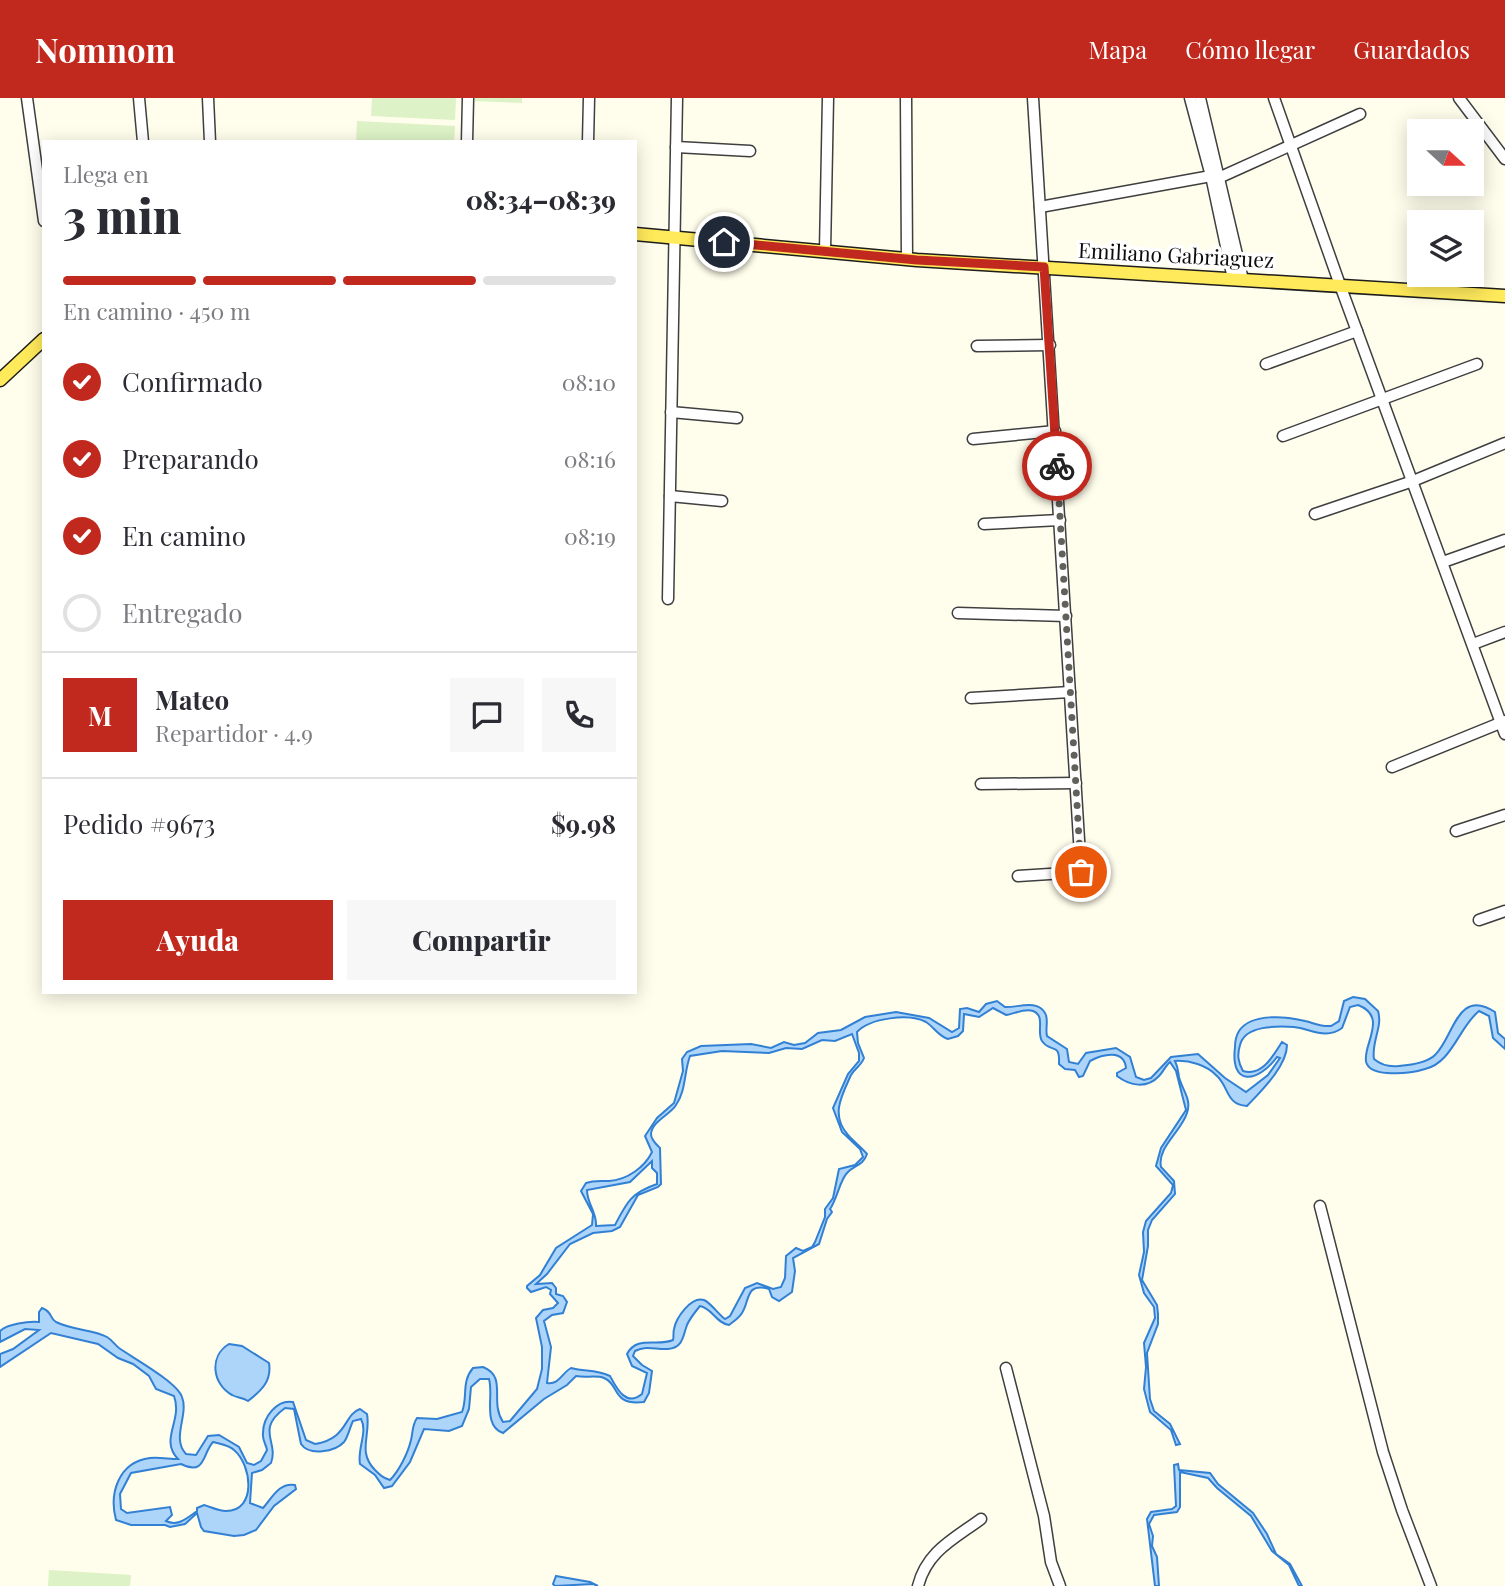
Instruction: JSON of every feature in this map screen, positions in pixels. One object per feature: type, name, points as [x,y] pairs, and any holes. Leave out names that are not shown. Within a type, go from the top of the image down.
[{"type":"main road","name":"Emiliano Gabriaguez","points":[[637,234],[906,259],[1505,296]]},
{"type":"main road","points":[[0,380],[42,342]]},
{"type":"street","points":[[27,98],[42,207]]},
{"type":"street","points":[[139,98],[143,140]]},
{"type":"street","points":[[208,98],[210,140]]},
{"type":"street","points":[[467,140],[468,98]]},
{"type":"street","points":[[588,140],[589,98]]},
{"type":"street","points":[[668,599],[677,98]]},
{"type":"street","points":[[825,251],[828,98]]},
{"type":"street","points":[[906,98],[906,259]]},
{"type":"street","points":[[1018,876],[1081,872],[1033,98]]},
{"type":"street","points":[[1190,98],[1214,178],[1238,279]]},
{"type":"street","points":[[1200,98],[1214,178]]},
{"type":"street","points":[[1274,98],[1382,400],[1503,722],[1505,734]]},
{"type":"street","points":[[1459,98],[1505,159]]},
{"type":"street","points":[[1040,207],[1214,178],[1360,114]]},
{"type":"street","points":[[676,147],[750,151]]},
{"type":"street","points":[[1266,364],[1357,331]]},
{"type":"street","points":[[976,346],[1049,345]]},
{"type":"street","points":[[1283,436],[1477,364]]},
{"type":"street","points":[[671,412],[737,418]]},
{"type":"street","points":[[973,439],[1055,431]]},
{"type":"street","points":[[1315,514],[1413,481],[1505,443]]},
{"type":"street","points":[[670,496],[722,501]]},
{"type":"street","points":[[984,524],[1060,520]]},
{"type":"street","points":[[1443,562],[1505,540]]},
{"type":"street","points":[[958,613],[1066,616]]},
{"type":"street","points":[[1472,644],[1505,632]]},
{"type":"street","points":[[971,698],[1070,692]]},
{"type":"street","points":[[1392,767],[1503,722]]},
{"type":"street","points":[[981,784],[1076,783]]},
{"type":"street","points":[[1456,831],[1505,815]]},
{"type":"street","points":[[1479,920],[1505,911]]},
{"type":"street","points":[[1320,1206],[1383,1452],[1431,1586]]},
{"type":"street","points":[[1006,1368],[1044,1516],[1051,1562],[1060,1586]]},
{"type":"street","points":[[918,1586],[924,1569],[935,1552],[981,1519]]},
{"type":"green space","points":[[372,98],[456,98],[455,120],[371,116]]},
{"type":"green space","points":[[475,98],[522,98],[522,103],[475,101]]},
{"type":"green space","points":[[357,121],[455,126],[454,140],[356,140]]},
{"type":"green space","points":[[49,1570],[131,1575],[130,1586],[48,1586]]},
{"type":"water","points":[[1353,997],[1365,999],[1378,1011],[1374,1059],[1386,1065],[1414,1064],[1432,1058],[1458,1017],[1472,1006],[1482,1006],[1495,1012],[1498,1033],[1505,1039],[1505,1049],[1493,1038],[1489,1016],[1479,1011],[1449,1052],[1434,1065],[1401,1073],[1373,1070],[1366,1063],[1366,1054],[1373,1022],[1369,1012],[1358,1005],[1350,1007],[1342,1028],[1330,1033],[1279,1027],[1255,1030],[1243,1038],[1239,1061],[1243,1071],[1256,1071],[1271,1059],[1282,1042],[1287,1045],[1278,1070],[1247,1106],[1231,1099],[1221,1080],[1213,1072],[1192,1062],[1175,1061],[1188,1108],[1161,1160],[1161,1167],[1174,1181],[1175,1194],[1152,1220],[1148,1230],[1142,1280],[1157,1305],[1158,1314],[1158,1324],[1147,1353],[1150,1399],[1154,1411],[1170,1424],[1180,1444],[1176,1445],[1171,1430],[1150,1412],[1144,1389],[1144,1343],[1155,1318],[1154,1307],[1144,1293],[1139,1275],[1146,1221],[1171,1193],[1173,1185],[1156,1166],[1161,1148],[1186,1110],[1176,1071],[1170,1062],[1161,1074],[1149,1083],[1133,1084],[1117,1076],[1117,1073],[1126,1068],[1121,1058],[1112,1055],[1090,1061],[1083,1076],[1079,1077],[1075,1070],[1065,1069],[1059,1064],[1056,1050],[1042,1041],[1039,1017],[1030,1010],[1006,1015],[993,1008],[979,1017],[964,1014],[963,1031],[948,1039],[926,1022],[910,1018],[880,1020],[857,1032],[864,1058],[851,1075],[841,1098],[839,1112],[843,1128],[867,1154],[842,1180],[819,1244],[793,1258],[795,1271],[792,1292],[779,1301],[772,1297],[769,1289],[752,1290],[741,1315],[729,1325],[700,1306],[677,1346],[635,1351],[633,1356],[652,1371],[649,1393],[644,1402],[621,1398],[604,1378],[576,1376],[503,1433],[493,1424],[491,1417],[489,1379],[480,1379],[471,1387],[469,1409],[462,1426],[449,1431],[424,1429],[410,1462],[392,1486],[384,1488],[375,1475],[360,1464],[363,1429],[361,1419],[353,1421],[340,1445],[329,1450],[316,1451],[301,1444],[294,1409],[285,1408],[276,1416],[269,1429],[273,1455],[271,1463],[252,1473],[250,1503],[263,1508],[280,1488],[295,1485],[296,1489],[274,1506],[256,1530],[234,1536],[204,1531],[197,1513],[185,1524],[170,1527],[131,1525],[116,1520],[115,1490],[123,1473],[130,1466],[150,1458],[178,1459],[171,1444],[176,1414],[174,1396],[156,1389],[149,1376],[133,1364],[118,1358],[98,1344],[51,1333],[0,1367],[0,1354],[13,1349],[39,1330],[25,1329],[0,1342],[0,1331],[18,1324],[39,1322],[42,1308],[48,1311],[56,1322],[107,1337],[172,1384],[184,1404],[180,1441],[186,1454],[196,1455],[208,1436],[219,1435],[239,1447],[247,1463],[254,1465],[261,1461],[267,1450],[263,1435],[265,1421],[276,1406],[293,1402],[306,1440],[315,1444],[334,1437],[360,1409],[367,1414],[367,1457],[375,1470],[390,1480],[405,1456],[417,1418],[437,1419],[462,1412],[467,1379],[473,1368],[483,1367],[495,1377],[497,1406],[503,1422],[510,1421],[537,1389],[542,1369],[542,1347],[536,1318],[543,1310],[553,1308],[558,1303],[550,1294],[551,1290],[546,1287],[531,1292],[527,1286],[540,1275],[556,1248],[592,1225],[593,1214],[581,1191],[586,1183],[622,1178],[635,1172],[649,1158],[652,1152],[645,1136],[657,1118],[674,1103],[683,1071],[682,1059],[687,1052],[701,1046],[751,1044],[771,1048],[784,1042],[794,1045],[805,1043],[818,1033],[841,1030],[865,1017],[896,1012],[929,1018],[952,1032],[959,1028],[960,1009],[979,1012],[986,1004],[997,1001],[1005,1007],[1032,1005],[1041,1009],[1047,1018],[1047,1036],[1067,1049],[1069,1062],[1078,1064],[1086,1053],[1116,1048],[1130,1057],[1136,1077],[1144,1080],[1151,1078],[1171,1057],[1198,1054],[1246,1092],[1268,1075],[1280,1058],[1277,1057],[1270,1066],[1254,1076],[1241,1075],[1235,1060],[1235,1045],[1238,1033],[1245,1025],[1260,1019],[1279,1017],[1331,1026],[1339,1021],[1344,1001]],"holes":[[[852,1034],[859,1053],[859,1061],[848,1074],[833,1108],[842,1132],[860,1149],[863,1157],[855,1165],[839,1169],[833,1198],[825,1209],[825,1217],[815,1242],[812,1247],[803,1251],[796,1248],[786,1256],[785,1278],[781,1287],[773,1289],[757,1283],[745,1288],[730,1316],[725,1319],[707,1301],[694,1301],[678,1319],[673,1340],[642,1343],[631,1348],[627,1354],[632,1366],[647,1373],[642,1394],[636,1397],[631,1399],[623,1395],[610,1376],[595,1371],[571,1368],[557,1380],[547,1383],[551,1347],[544,1321],[552,1315],[563,1313],[567,1302],[563,1296],[556,1294],[552,1283],[536,1284],[570,1244],[593,1233],[612,1231],[620,1227],[638,1195],[661,1184],[660,1148],[653,1140],[652,1129],[679,1100],[690,1056],[722,1051],[769,1053],[786,1048],[802,1049],[822,1040],[835,1041]],[[652,1161],[652,1168],[657,1173],[657,1184],[631,1199],[615,1225],[596,1226],[587,1190],[630,1182]],[[213,1442],[230,1447],[245,1466],[248,1476],[247,1496],[243,1504],[236,1509],[223,1511],[204,1505],[186,1519],[174,1523],[166,1521],[172,1515],[170,1507],[127,1513],[121,1509],[120,1494],[131,1473],[181,1464],[195,1467],[202,1462]]]},
{"type":"water","points":[[229,1344],[242,1346],[269,1363],[267,1380],[248,1401],[225,1390],[217,1377],[218,1355]]},
{"type":"water","points":[[1178,1464],[1179,1470],[1210,1473],[1218,1484],[1253,1513],[1276,1554],[1290,1564],[1302,1586],[1299,1586],[1289,1565],[1272,1551],[1251,1516],[1208,1478],[1180,1472],[1180,1507],[1177,1512],[1154,1515],[1149,1524],[1153,1536],[1152,1546],[1157,1557],[1159,1586],[1155,1586],[1147,1519],[1151,1512],[1176,1506],[1174,1465]]},
{"type":"water","points":[[556,1576],[598,1586],[555,1586],[553,1584]]},
{"type":"way so far","points":[[1057,466],[1081,872]]},
{"type":"route","points":[[724,242],[917,260],[1044,267],[1057,466]]}]
